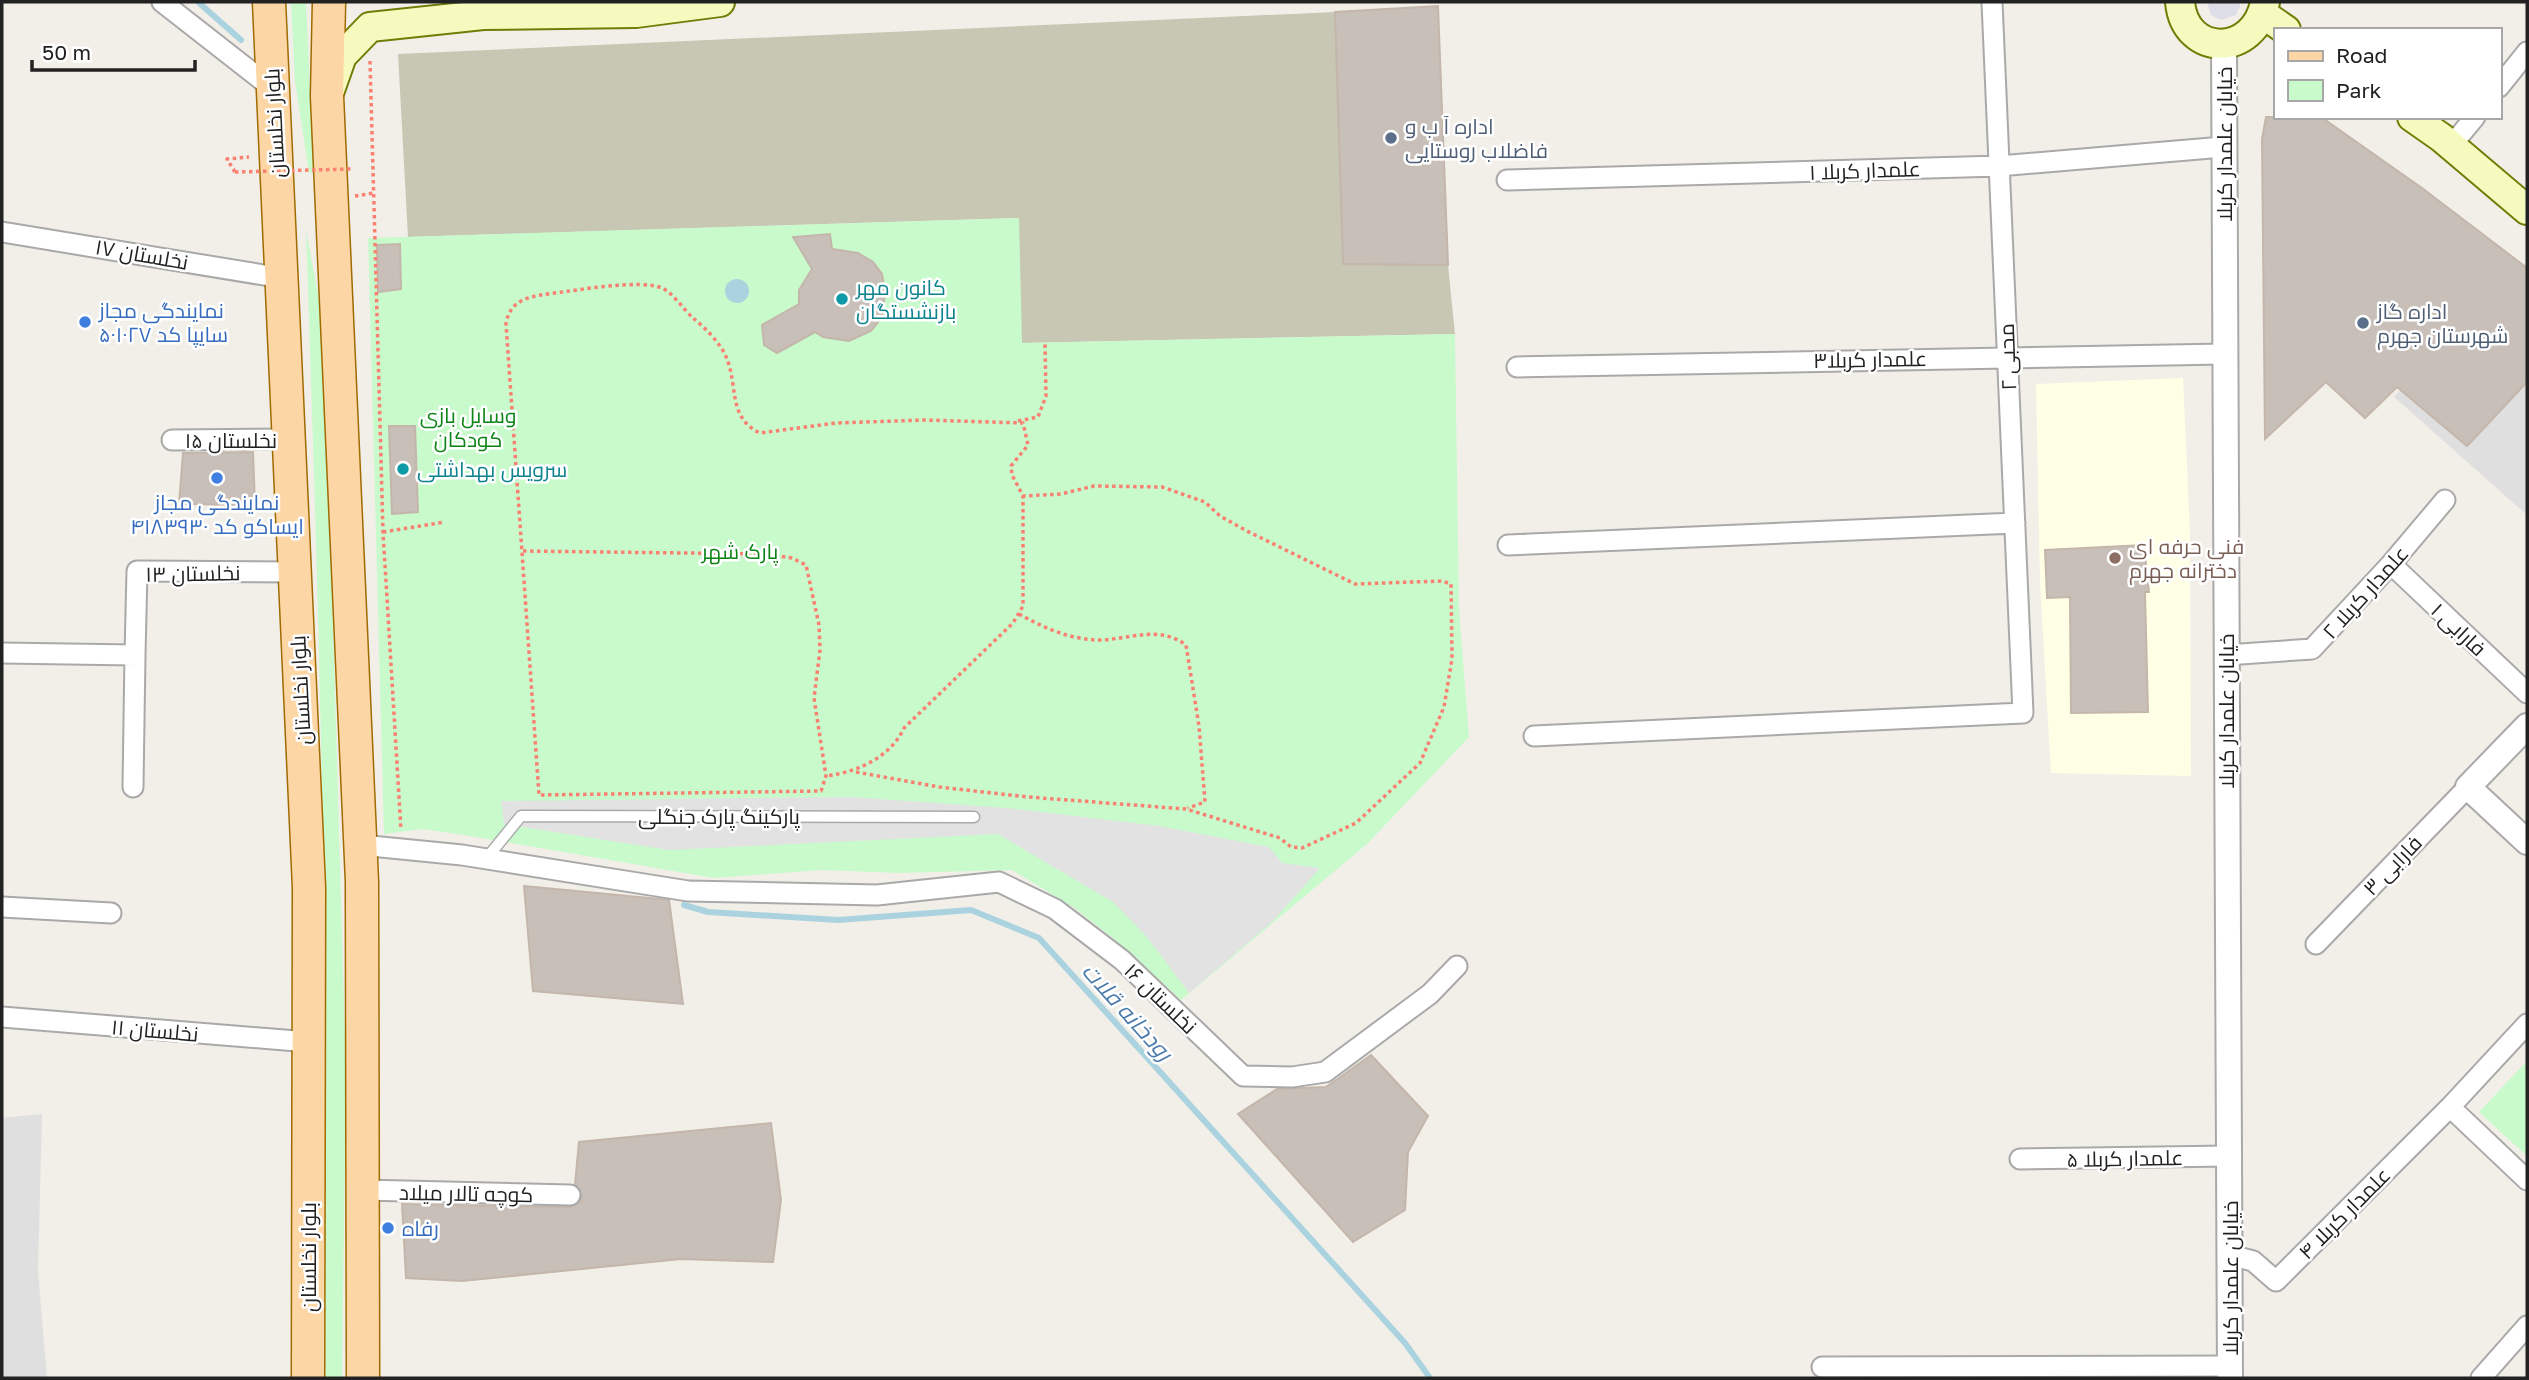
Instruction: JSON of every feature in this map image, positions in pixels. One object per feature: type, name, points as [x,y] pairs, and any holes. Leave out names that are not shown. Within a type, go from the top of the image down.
[{"type":"main road","name":"بلوار نخلستان","points":[[269,2],[309,888],[308,1378]]},
{"type":"main road","points":[[329,2],[327,96],[360,845],[363,1378]]},
{"type":"main road","points":[[327,96],[342,55],[370,27],[483,15],[636,13],[720,2]]},
{"type":"main road","points":[[2180,2],[2189,28],[2211,42],[2224,44],[2248,35],[2272,15]]},
{"type":"main road","points":[[2415,119],[2527,210]]},
{"type":"street","points":[[162,2],[272,88]]},
{"type":"street","name":"محبی ۲","points":[[1534,736],[2023,713],[1992,2]]},
{"type":"street","name":"خیابان علمدار کربلا","points":[[2224,44],[2230,1372]]},
{"type":"street","points":[[2501,84],[2527,52]]},
{"type":"street","points":[[2451,146],[2473,119]]},
{"type":"street","name":"علمدار کربلا ۱","points":[[1507,180],[1999,166],[2223,147]]},
{"type":"street","name":"نخلستان ۱۷","points":[[2,232],[282,278]]},
{"type":"street","name":"علمدار کربلا۳","points":[[1517,367],[2224,354]]},
{"type":"street","name":"نخلستان ۱۵","points":[[172,440],[289,439]]},
{"type":"street","name":"علمدار کربلا ۲","points":[[2226,655],[2312,649],[2391,564],[2445,500]]},
{"type":"street","points":[[1508,545],[2014,523]]},
{"type":"street","name":"فارابی ۱","points":[[2391,564],[2527,693]]},
{"type":"street","name":"نخلستان ۱۳","points":[[135,655],[136,571],[295,572]]},
{"type":"street","points":[[2,653],[135,655],[133,787]]},
{"type":"street","points":[[2527,726],[2468,787],[2527,842]]},
{"type":"street","name":"فارابی ۳","points":[[2316,944],[2468,787]]},
{"type":"street","name":"نخلستان ۱۶","points":[[360,845],[585,873],[688,891],[877,895],[999,882],[1055,909],[1122,960],[1243,1076],[1293,1077],[1325,1072],[1430,994],[1457,966]]},
{"type":"street","points":[[2,907],[111,913]]},
{"type":"street","name":"نخلستان ۱۱","points":[[2,1017],[309,1042]]},
{"type":"street","points":[[2527,1024],[2450,1107],[2527,1180]]},
{"type":"street","name":"علمدار کربلا ۴","points":[[2230,1255],[2253,1261],[2276,1280],[2450,1107]]},
{"type":"street","name":"علمدار کربلا ۵","points":[[2020,1159],[2229,1156]]},
{"type":"street","name":"کوچه تالار میلاد","points":[[363,1190],[570,1195]]},
{"type":"street","points":[[2481,1378],[2527,1326]]},
{"type":"street","points":[[1822,1367],[2230,1372]]},
{"type":"lane","name":"پارکینگ پارک جنگلی","points":[[485,859],[521,816],[974,817]]},
{"type":"path","points":[[370,27],[383,532],[402,849]]},
{"type":"path","points":[[227,159],[235,172],[351,169]]},
{"type":"path","points":[[523,551],[766,554],[792,558],[806,565],[819,625],[814,706],[826,776],[821,791],[539,795],[506,324],[508,312],[517,301],[599,288],[662,288],[704,327],[727,357],[737,414],[750,428],[760,433],[836,423],[1016,421],[1038,417],[1046,396],[1045,343]]},
{"type":"path","points":[[854,771],[897,743],[904,728],[1013,623],[1023,606],[1023,496],[1012,475],[1011,466],[1028,445],[1026,429],[1016,421]]},
{"type":"path","points":[[826,776],[854,771],[939,787],[1015,796],[1186,809],[1280,838],[1290,847],[1302,848],[1356,823],[1420,763],[1444,707],[1451,659],[1451,584],[1442,581],[1354,584],[1247,531],[1220,516],[1205,502],[1162,487],[1094,486],[1061,494],[1023,496]]},
{"type":"path","points":[[383,532],[446,522]]},
{"type":"path","points":[[1019,614],[1045,628],[1083,638],[1150,634],[1186,645],[1199,726],[1205,802],[1186,809]]},
{"type":"shaded area","points":[[2207,2],[2240,2],[2240,6],[2236,15],[2221,20],[2211,15]]},
{"type":"shaded area","points":[[1335,12],[1343,264],[1448,265],[1455,334],[1021,343],[1018,218],[408,237],[398,54]]},
{"type":"shaded area","points":[[2527,262],[2527,515],[2394,397]]},
{"type":"shaded area","name":"فنی حرفه ای دخترانه جهرم","points":[[2183,378],[2190,533],[2191,776],[2051,773],[2040,582],[2036,384]]},
{"type":"shaded area","points":[[851,797],[1008,808],[1159,826],[1269,847],[1282,863],[1320,868],[1273,921],[1189,993],[1147,937],[1113,902],[998,834],[669,850],[504,824],[501,801]]},
{"type":"shaded area","points":[[42,1114],[38,1271],[47,1378],[2,1378],[2,1118]]},
{"type":"green space","points":[[291,2],[306,2],[314,173],[309,173],[295,81]]},
{"type":"green space","name":"پارک شهر","points":[[1019,218],[1022,343],[1455,334],[1459,609],[1469,737],[1367,844],[1181,1000],[1123,946],[1073,907],[1012,870],[900,873],[821,870],[714,878],[422,829],[384,834],[368,238]]},
{"type":"green space","points":[[306,230],[319,300],[327,416],[346,1073],[342,1378],[326,1378],[324,1361],[326,1078],[322,796]]},
{"type":"green space","points":[[2527,1061],[2527,1156],[2479,1112]]},
{"type":"water","points":[[737,279],[745,283],[749,291],[745,299],[737,303],[729,299],[725,291],[729,283]]},
{"type":"building","name":"اداره آ ب و فاضلاب روستایی","points":[[1438,6],[1448,265],[1343,264],[1335,12]]},
{"type":"building","name":"اداره گاز شهرستان جهرم","points":[[2266,117],[2324,119],[2422,188],[2527,268],[2527,382],[2467,446],[2397,387],[2365,418],[2326,382],[2265,439],[2262,139]]},
{"type":"building","name":"کانون مهر بازنشستگان","points":[[830,234],[832,249],[858,253],[873,262],[882,274],[885,293],[882,317],[871,331],[849,341],[823,337],[815,332],[777,353],[764,345],[762,325],[799,304],[799,290],[812,269],[793,237]]},
{"type":"building","points":[[400,244],[401,289],[378,292],[377,245]]},
{"type":"building","name":"سرویس بهداشتی","points":[[389,426],[415,426],[418,512],[392,514]]},
{"type":"building","name":"نمایندگی مجاز ایساکو کد ۴۱۸۳۹۳۰","points":[[253,452],[255,505],[179,504],[183,453]]},
{"type":"building","points":[[2144,545],[2149,592],[2145,592],[2148,712],[2071,713],[2070,597],[2047,598],[2045,550]]},
{"type":"building","points":[[524,886],[669,900],[683,1004],[533,991]]},
{"type":"building","points":[[1371,1055],[1428,1116],[1408,1152],[1405,1210],[1353,1242],[1238,1114],[1277,1089],[1326,1087]]},
{"type":"building","points":[[771,1123],[781,1200],[773,1262],[681,1259],[462,1281],[406,1278],[402,1204],[570,1207],[580,1202],[582,1196],[575,1184],[579,1142]]},
{"type":"waterway","points":[[198,2],[241,40]]},
{"type":"waterway","name":"رودخانه قلات","points":[[684,905],[708,912],[838,920],[971,910],[1039,938],[1405,1343],[1430,1378]]},
{"type":"place","name":"اداره آ ب و فاضلاب روستایی","points":[[1391,138]]},
{"type":"place","name":"کانون مهر بازنشستگان","points":[[842,299]]},
{"type":"place","name":"نمایندگی مجاز سایپا کد ۵۰۱۰۲۷","points":[[85,322]]},
{"type":"place","name":"اداره گاز شهرستان جهرم","points":[[2363,323]]},
{"type":"place","name":"سرویس بهداشتی","points":[[403,469]]},
{"type":"place","name":"نمایندگی مجاز ایساکو کد ۴۱۸۳۹۳۰","points":[[217,478]]},
{"type":"place","name":"فنی حرفه ای دخترانه جهرم","points":[[2115,558]]},
{"type":"place","name":"رفاه","points":[[388,1228]]},
{"type":"park label","name":"وسایل بازی کودکان","points":[[468,427]]}]
